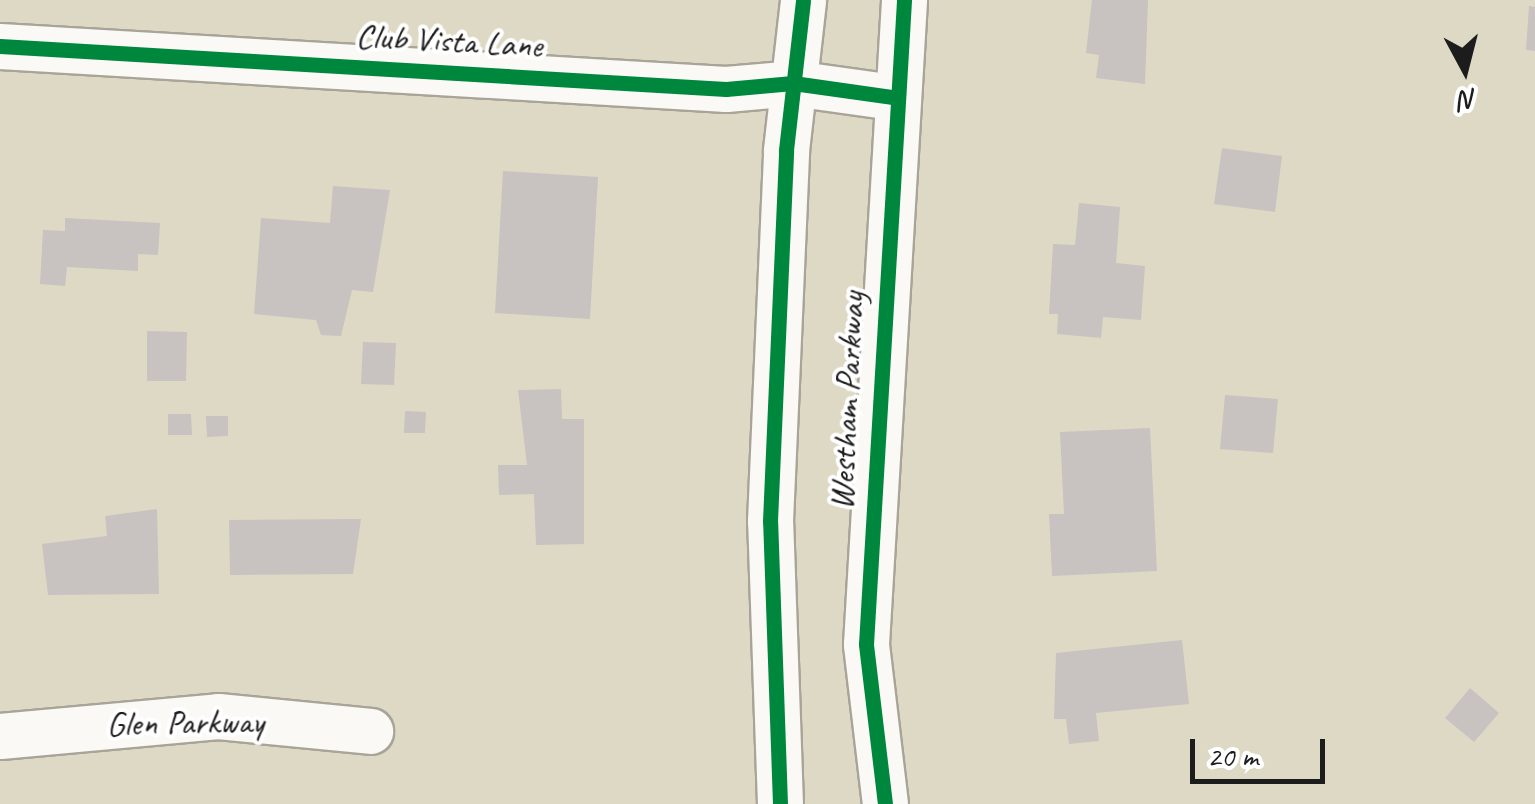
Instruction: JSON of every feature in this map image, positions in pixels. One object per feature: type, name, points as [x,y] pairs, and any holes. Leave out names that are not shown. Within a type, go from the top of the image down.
[{"type":"street","name":"Westham Parkway","points":[[780,804],[770,521],[793,83],[803,0]]},
{"type":"street","name":"Westham Parkway","points":[[886,804],[866,644],[893,97],[904,0]]},
{"type":"street","name":"Club Vista Lane","points":[[0,46],[726,89],[793,83],[893,97]]},
{"type":"street","name":"Glen Parkway","points":[[0,736],[218,716],[370,730]]},
{"type":"building","points":[[1092,0],[1148,0],[1145,84],[1096,78],[1099,55],[1086,53]]},
{"type":"building","points":[[1529,6],[1535,7],[1535,51],[1526,50]]},
{"type":"building","points":[[1222,148],[1282,156],[1275,212],[1214,204]]},
{"type":"building","points":[[503,171],[598,177],[590,319],[495,313]]},
{"type":"building","points":[[333,186],[390,190],[373,292],[352,290],[341,336],[321,335],[316,320],[254,314],[261,218],[330,223]]},
{"type":"building","points":[[1079,203],[1120,207],[1116,263],[1145,266],[1141,320],[1103,317],[1101,338],[1057,334],[1058,314],[1049,314],[1053,244],[1075,245]]},
{"type":"building","points":[[65,218],[160,223],[158,255],[138,254],[138,271],[67,267],[65,286],[40,284],[43,230],[65,231]]},
{"type":"building","points":[[147,331],[187,332],[186,381],[147,381]]},
{"type":"building","points":[[363,342],[396,343],[394,385],[361,384]]},
{"type":"building","points":[[561,389],[562,419],[584,419],[584,544],[536,545],[534,494],[499,495],[498,465],[527,465],[518,390]]},
{"type":"building","points":[[1225,395],[1278,399],[1273,453],[1220,449]]},
{"type":"building","points":[[405,411],[426,412],[425,433],[404,433]]},
{"type":"building","points":[[168,414],[191,414],[192,435],[168,435]]},
{"type":"building","points":[[206,416],[228,416],[228,436],[207,437]]},
{"type":"building","points":[[1150,428],[1157,571],[1052,576],[1049,514],[1064,514],[1060,432]]},
{"type":"building","points":[[157,509],[159,594],[48,595],[42,544],[107,536],[105,516]]},
{"type":"building","points":[[361,519],[353,574],[230,575],[229,520]]},
{"type":"building","points":[[1182,640],[1189,704],[1096,713],[1099,741],[1069,744],[1066,719],[1054,719],[1056,653]]},
{"type":"building","points":[[1470,688],[1499,713],[1474,742],[1445,718]]},
{"type":"cycle path","points":[[780,804],[770,521],[786,150],[803,0]]},
{"type":"cycle path","points":[[885,804],[866,644],[904,0]]},
{"type":"cycle path","points":[[0,46],[726,89],[793,83],[893,97]]}]
